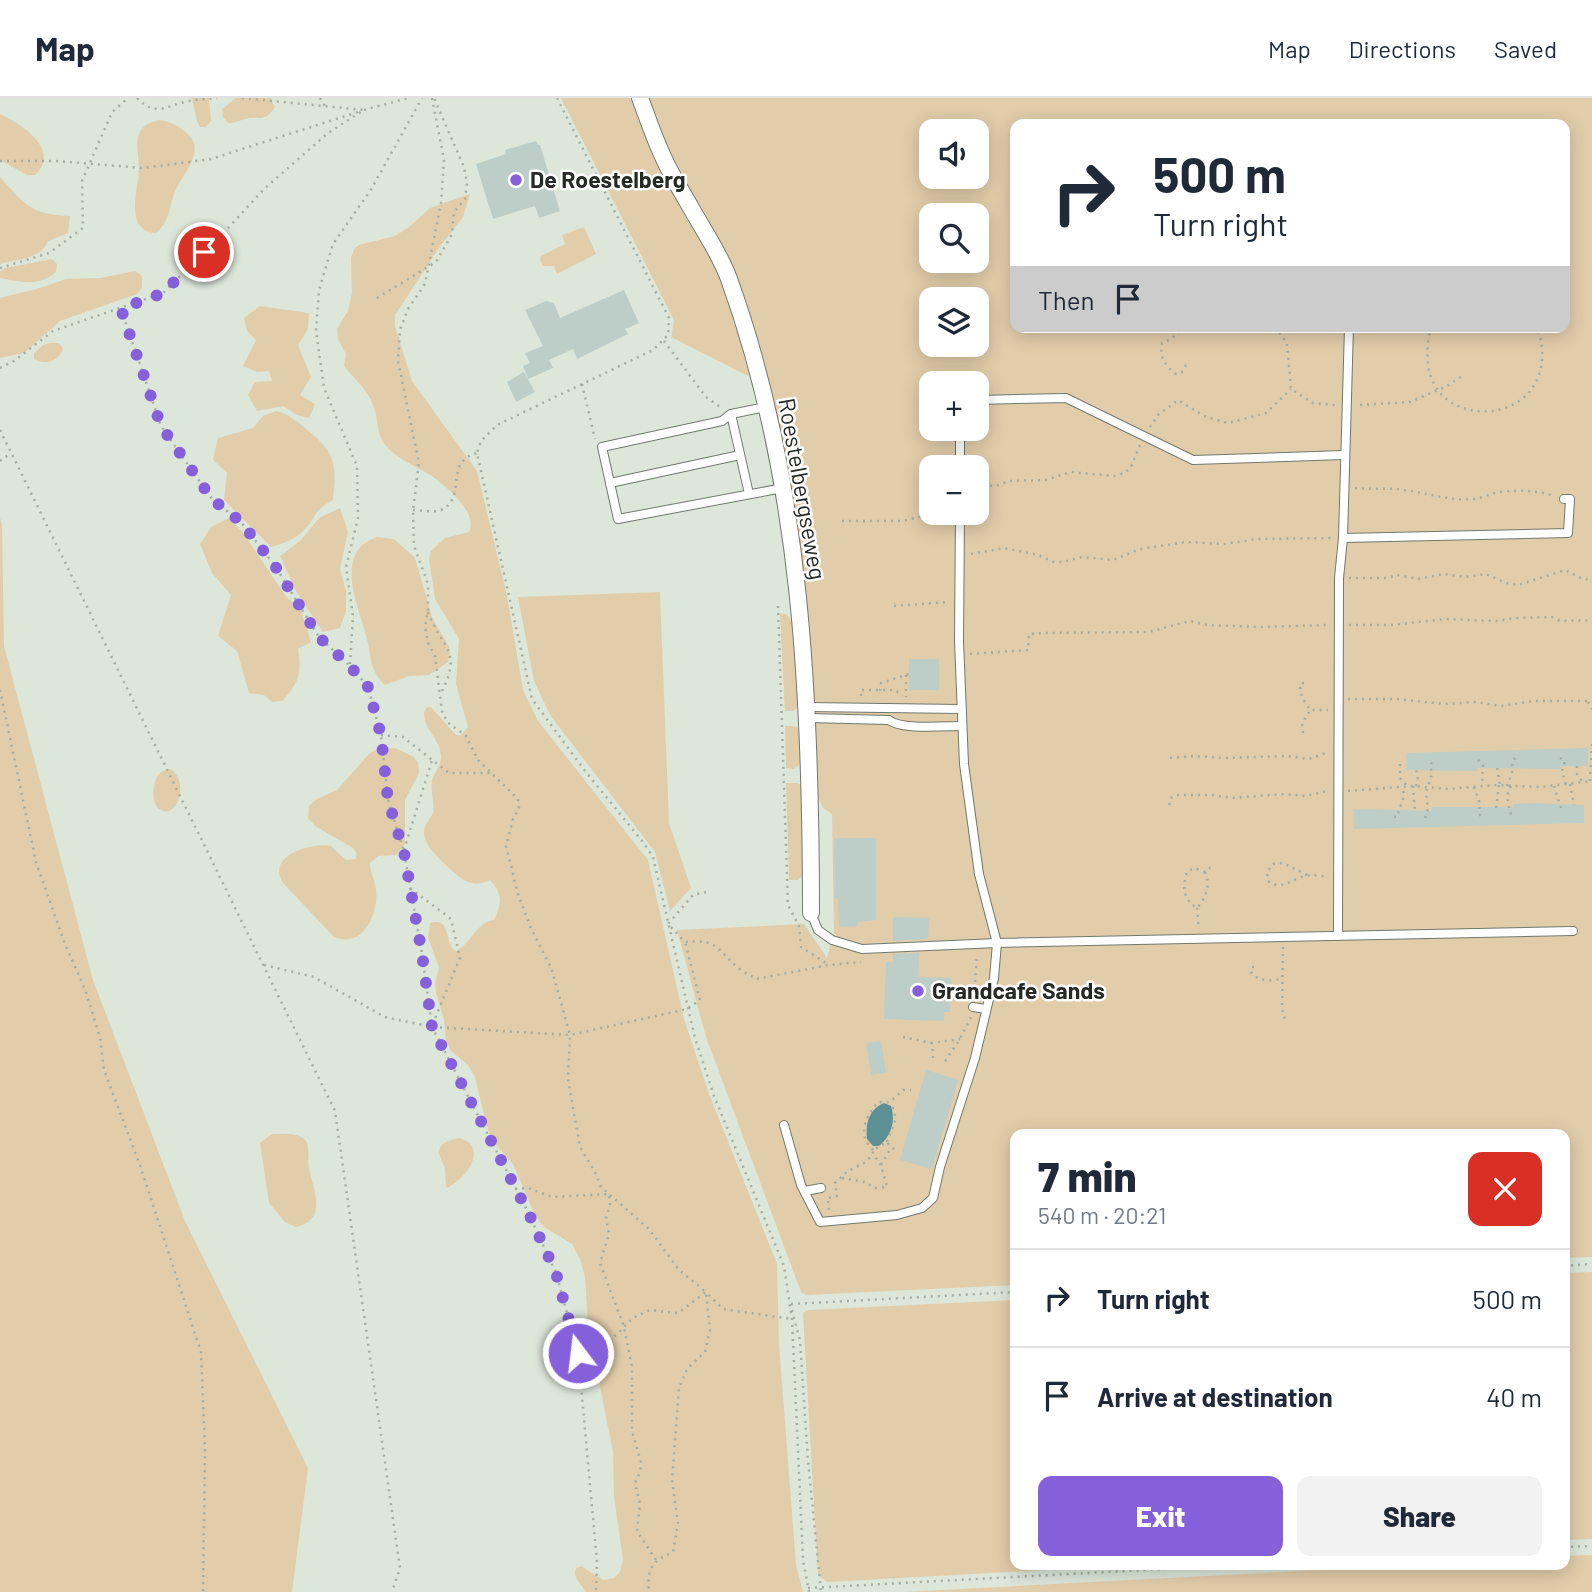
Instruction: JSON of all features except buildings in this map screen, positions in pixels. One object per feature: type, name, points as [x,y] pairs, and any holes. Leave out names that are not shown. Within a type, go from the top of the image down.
[{"type":"street","name":"Roestelbergseweg","points":[[640,98],[661,153],[728,275],[746,327],[783,488],[808,712],[811,913]]},
{"type":"lane","points":[[1338,936],[1339,578],[1349,333]]},
{"type":"lane","points":[[989,400],[1066,398],[1193,460],[1344,455]]},
{"type":"lane","points":[[766,407],[731,414],[722,421],[602,447],[618,519],[783,488]]},
{"type":"lane","points":[[731,414],[749,494]]},
{"type":"lane","points":[[610,483],[740,456]]},
{"type":"lane","points":[[1342,538],[1568,533],[1570,499],[1564,499]]},
{"type":"lane","points":[[784,1125],[804,1191],[820,1222],[898,1215],[922,1208],[933,1198],[940,1167],[975,1058],[995,978],[997,943],[979,874],[964,764],[961,726],[960,525]]},
{"type":"lane","points":[[808,712],[961,709]]},
{"type":"lane","points":[[808,712],[889,720],[904,725],[961,726]]},
{"type":"lane","points":[[811,913],[818,930],[832,940],[862,949],[997,943],[1573,931]]},
{"type":"lane","points":[[973,1007],[986,1009]]},
{"type":"lane","points":[[804,1191],[821,1188]]},
{"type":"path","points":[[0,268],[49,253],[83,228],[82,181],[112,113],[128,98]]},
{"type":"path","points":[[137,98],[144,106],[161,110],[187,102],[217,98]]},
{"type":"path","points":[[242,98],[365,110]]},
{"type":"path","points":[[320,98],[325,106]]},
{"type":"path","points":[[0,162],[89,163],[143,168],[211,159],[408,98]]},
{"type":"path","points":[[350,666],[353,616],[346,568],[358,518],[357,466],[324,388],[316,331],[319,290],[333,244],[372,188],[422,98]]},
{"type":"path","points":[[433,98],[444,160],[441,203],[430,267],[425,284],[408,309],[400,330],[398,360],[419,463],[413,510],[414,546],[428,584],[425,626],[428,643],[435,656],[442,711],[447,722],[466,736],[478,760],[518,799],[519,808],[513,819],[506,846],[518,894],[530,926],[552,970],[570,1035],[568,1079],[580,1147],[601,1187],[649,1229],[679,1270],[723,1309],[792,1319]]},
{"type":"path","points":[[377,299],[436,262],[452,234],[454,212],[465,199],[467,183],[464,167],[433,98]]},
{"type":"path","points":[[557,98],[669,318],[668,335],[653,350],[497,425],[481,441],[477,453],[532,699],[653,857],[687,1009],[715,1096],[784,1266],[800,1341],[808,1461],[821,1590]]},
{"type":"path","points":[[0,368],[14,361],[53,331],[163,293],[264,189],[328,133],[365,110]]},
{"type":"path","points":[[121,309],[161,426],[212,499],[241,522],[275,566],[319,637],[368,687],[381,735],[388,800],[404,852],[432,1027],[556,1273],[578,1353],[597,1562],[596,1592]]},
{"type":"path","points":[[1179,333],[1162,343],[1162,358],[1176,374],[1182,372],[1187,363]]},
{"type":"path","points":[[989,486],[1009,481],[1046,480],[1071,471],[1115,476],[1125,473],[1131,467],[1144,436],[1158,415],[1178,400],[1204,416],[1228,423],[1266,414],[1290,389],[1287,343],[1280,333]]},
{"type":"path","points":[[1430,333],[1427,357],[1436,390],[1459,406],[1490,412],[1516,403],[1529,393],[1541,370],[1540,333]]},
{"type":"path","points":[[664,341],[706,397],[731,414]]},
{"type":"path","points":[[1290,389],[1313,403],[1346,405],[1410,402],[1465,374]]},
{"type":"path","points":[[582,384],[595,442],[602,447]]},
{"type":"path","points":[[0,430],[335,1111],[400,1567],[393,1592]]},
{"type":"path","points":[[0,461],[11,453]]},
{"type":"path","points":[[413,510],[437,511],[448,505],[454,497],[460,464],[465,457],[477,453]]},
{"type":"path","points":[[1344,488],[1405,490],[1440,499],[1474,499],[1500,492],[1538,490],[1564,499]]},
{"type":"path","points":[[842,521],[903,521],[919,517]]},
{"type":"path","points":[[960,557],[1004,548],[1038,555],[1054,562],[1082,557],[1113,560],[1140,549],[1186,542],[1225,544],[1257,539],[1342,538]]},
{"type":"path","points":[[1339,578],[1387,578],[1398,575],[1418,579],[1444,574],[1465,577],[1486,574],[1506,583],[1517,584],[1565,570],[1572,575],[1592,580]]},
{"type":"path","points":[[894,606],[960,601]]},
{"type":"path","points":[[778,606],[788,905],[799,926],[801,947],[829,965]]},
{"type":"path","points":[[428,611],[432,623],[450,651],[448,680],[440,695]]},
{"type":"path","points":[[960,654],[1028,650],[1029,634],[1149,632],[1190,621],[1207,625],[1278,628],[1391,625],[1445,619],[1496,621],[1552,617],[1560,621],[1592,620]]},
{"type":"path","points":[[880,695],[881,683],[907,675],[906,699]]},
{"type":"path","points":[[1304,682],[1299,688],[1310,710]]},
{"type":"path","points":[[0,690],[36,862],[65,944],[85,989],[100,1037],[104,1070],[141,1168],[201,1352],[205,1450],[203,1592]]},
{"type":"path","points":[[1339,699],[1396,699],[1446,704],[1475,702],[1502,706],[1534,701],[1590,702],[1592,709]]},
{"type":"path","points":[[1310,710],[1339,710]]},
{"type":"path","points":[[1303,733],[1301,724],[1310,710]]},
{"type":"path","points":[[381,735],[404,737],[449,774],[492,773]]},
{"type":"path","points":[[1168,805],[1176,795],[1213,794],[1232,798],[1283,794],[1305,796],[1339,791],[1428,786],[1448,789],[1499,785],[1554,786],[1591,781],[1592,744]]},
{"type":"path","points":[[1170,758],[1287,756],[1309,759],[1339,748]]},
{"type":"path","points":[[1514,814],[1510,813],[1507,796],[1513,773],[1513,760],[1516,758]]},
{"type":"path","points":[[1560,758],[1564,761],[1562,771],[1574,805]]},
{"type":"path","points":[[404,852],[432,760]]},
{"type":"path","points":[[1425,818],[1426,792],[1432,774],[1430,765],[1434,760]]},
{"type":"path","points":[[1478,760],[1483,765],[1482,786]]},
{"type":"path","points":[[1400,764],[1400,778],[1412,787]]},
{"type":"path","points":[[1577,766],[1577,774],[1582,781]]},
{"type":"path","points":[[1496,808],[1499,785],[1497,768]]},
{"type":"path","points":[[1415,811],[1412,787],[1418,777],[1416,770]]},
{"type":"path","points":[[1554,786],[1561,808],[1558,812]]},
{"type":"path","points":[[1474,787],[1481,808],[1477,816]]},
{"type":"path","points":[[1394,817],[1397,817],[1404,796],[1403,788]]},
{"type":"path","points":[[1307,875],[1284,885],[1275,885],[1268,881],[1267,872],[1273,864],[1283,863],[1307,875],[1339,877]]},
{"type":"path","points":[[1205,872],[1214,864]]},
{"type":"path","points":[[1197,908],[1187,901],[1185,879],[1187,872],[1194,869],[1205,872]]},
{"type":"path","points":[[1200,939],[1197,908],[1206,895],[1208,885],[1205,872]]},
{"type":"path","points":[[410,888],[451,919],[460,958],[432,1027]]},
{"type":"path","points":[[667,924],[693,895],[706,892]]},
{"type":"path","points":[[263,965],[314,977],[385,1017],[432,1027],[570,1035],[687,1009],[700,1000],[685,942],[667,924]]},
{"type":"path","points":[[1282,937],[1282,1009],[1285,1020]]},
{"type":"path","points":[[685,942],[710,942],[721,948],[738,968],[756,979],[862,961]]},
{"type":"path","points":[[1254,967],[1251,972],[1259,980],[1282,979]]},
{"type":"path","points":[[903,1037],[932,1043],[960,1039]]},
{"type":"path","points":[[909,1044],[910,1038]]},
{"type":"path","points":[[932,1043],[933,1058]]},
{"type":"path","points":[[841,1178],[865,1182],[875,1188],[887,1187],[881,1165],[867,1144],[865,1121],[878,1102],[890,1102],[903,1090],[911,1090]]},
{"type":"path","points":[[828,1203],[837,1196],[835,1183],[848,1171],[866,1162],[873,1152],[887,1142],[896,1118],[890,1102]]},
{"type":"path","points":[[881,1165],[894,1149],[887,1142]]},
{"type":"path","points":[[515,1189],[528,1188],[552,1198],[609,1194]]},
{"type":"path","points":[[609,1194],[610,1206],[606,1217],[609,1234],[600,1263],[624,1326],[632,1367],[632,1431],[640,1462],[640,1472],[635,1483],[640,1504],[636,1531],[656,1560]]},
{"type":"path","points":[[1570,1266],[1592,1264]]},
{"type":"path","points":[[578,1353],[597,1338],[614,1337],[633,1318],[650,1310],[678,1312],[706,1292]]},
{"type":"path","points":[[649,1592],[648,1575],[656,1560],[673,1552],[678,1523],[672,1481],[679,1388],[687,1369],[705,1352],[710,1330],[706,1292]]},
{"type":"path","points":[[791,1304],[1010,1292]]},
{"type":"path","points":[[791,1304],[803,1560],[808,1590],[1156,1570]]},
{"type":"path","points":[[1570,1547],[1592,1546]]},
{"type":"shaded area","points":[[192,98],[209,98],[211,121],[206,127],[200,127],[197,121]]},
{"type":"shaded area","points":[[236,98],[270,98],[275,107],[264,117],[228,123],[223,117],[222,109]]},
{"type":"shaded area","points":[[561,98],[630,98],[659,168],[719,274],[754,379],[671,337],[674,320]]},
{"type":"shaded area","points":[[645,98],[1592,98],[1592,1257],[1570,1258],[1570,1129],[1010,1129],[1010,1285],[806,1295],[801,1292],[706,1037],[677,930],[804,924],[827,958],[834,932],[832,814],[823,808],[817,793],[796,534],[785,451],[762,361]]},
{"type":"shaded area","points":[[0,114],[28,131],[41,147],[44,156],[42,166],[35,175],[27,175],[0,160]]},
{"type":"shaded area","points":[[159,120],[172,123],[185,131],[195,148],[191,164],[174,194],[166,220],[156,233],[139,225],[135,208],[139,134],[147,124]]},
{"type":"shaded area","points":[[0,177],[29,206],[45,213],[70,216],[68,233],[48,241],[35,255],[0,264]]},
{"type":"shaded area","points":[[470,194],[463,217],[441,245],[395,315],[395,326],[412,381],[477,471],[507,596],[523,690],[538,721],[648,860],[684,1019],[709,1094],[777,1264],[779,1344],[796,1565],[803,1592],[585,1592],[576,1578],[576,1568],[581,1566],[603,1580],[614,1578],[620,1572],[623,1560],[614,1496],[613,1452],[588,1327],[585,1277],[572,1244],[544,1227],[535,1215],[513,1164],[493,1141],[475,1077],[468,1065],[451,1051],[446,1041],[435,983],[439,968],[428,937],[430,923],[444,925],[452,948],[456,951],[482,925],[494,920],[500,904],[499,894],[490,880],[472,883],[464,880],[434,853],[424,833],[433,813],[432,780],[441,756],[438,744],[426,724],[424,712],[427,707],[431,707],[455,734],[460,736],[468,727],[456,684],[459,639],[435,599],[429,559],[431,551],[445,538],[469,532],[471,525],[465,508],[452,492],[385,445],[371,400],[344,366],[346,354],[338,339],[337,329],[348,311],[352,293],[351,258],[354,249],[359,245],[395,236],[430,208]]},
{"type":"shaded area","points":[[584,227],[596,254],[557,274],[554,266],[543,266],[541,256],[565,244],[562,235]]},
{"type":"shaded area","points":[[52,259],[57,264],[56,272],[43,280],[30,282],[0,278],[0,271],[6,268]]},
{"type":"shaded area","points":[[135,271],[142,276],[142,288],[137,294],[60,321],[24,353],[0,358],[0,298],[66,279],[100,278]]},
{"type":"shaded area","points":[[260,306],[309,313],[308,329],[298,345],[311,377],[300,395],[315,404],[309,418],[297,415],[283,406],[257,411],[248,395],[255,382],[272,381],[269,371],[257,372],[243,366],[256,340],[247,331],[244,318]]},
{"type":"shaded area","points":[[50,343],[59,343],[63,348],[59,356],[47,362],[34,359],[34,353]]},
{"type":"shaded area","points":[[276,411],[295,420],[323,444],[332,459],[335,476],[333,500],[319,510],[299,535],[271,547],[224,500],[227,473],[213,460],[218,438],[253,428],[263,416]]},
{"type":"shaded area","points":[[340,508],[348,532],[340,569],[346,591],[346,611],[340,628],[323,632],[296,591],[280,556],[300,541],[319,518]]},
{"type":"shaded area","points":[[0,518],[4,646],[93,980],[185,1221],[308,1468],[292,1592],[0,1592]]},
{"type":"shaded area","points":[[229,518],[244,534],[287,598],[300,607],[311,642],[298,649],[298,677],[282,701],[272,702],[264,695],[249,693],[237,651],[218,636],[231,595],[212,573],[200,544],[211,527]]},
{"type":"shaded area","points":[[377,537],[394,539],[415,558],[432,617],[450,653],[448,662],[429,675],[409,676],[385,685],[373,668],[352,581],[355,555],[363,544]]},
{"type":"shaded area","points":[[660,592],[669,823],[691,888],[670,911],[655,852],[550,715],[534,681],[518,597]]},
{"type":"shaded area","points":[[780,614],[786,614],[793,622],[801,705],[793,711],[785,711]]},
{"type":"shaded area","points":[[785,726],[803,730],[804,761],[794,769],[786,768]]},
{"type":"shaded area","points":[[395,748],[414,757],[418,763],[419,773],[405,800],[405,844],[396,855],[378,856],[370,863],[376,899],[375,909],[367,927],[353,938],[334,937],[284,884],[279,874],[280,866],[292,853],[322,845],[331,846],[346,860],[356,859],[353,848],[315,826],[308,818],[309,806],[317,799],[337,790],[369,754],[377,749]]},
{"type":"shaded area","points":[[170,769],[176,774],[180,789],[176,805],[172,810],[166,811],[156,806],[154,791],[157,776]]},
{"type":"shaded area","points":[[786,783],[798,783],[804,787],[805,873],[798,880],[789,880]]},
{"type":"shaded area","points":[[272,1134],[297,1135],[304,1139],[307,1145],[316,1210],[306,1223],[296,1227],[285,1222],[269,1203],[260,1143]]},
{"type":"shaded area","points":[[460,1138],[469,1142],[474,1156],[460,1179],[446,1188],[445,1169],[438,1152],[444,1143]]},
{"type":"shaded area","points":[[1592,1272],[1592,1539],[1570,1540],[1570,1273]]},
{"type":"shaded area","points":[[1010,1300],[1010,1570],[1047,1570],[827,1582],[818,1575],[803,1313],[808,1310]]},
{"type":"shaded area","points":[[1592,1555],[1592,1592],[904,1592],[1320,1570],[1570,1570],[1570,1556]]},
{"type":"water","points":[[884,1103],[891,1106],[891,1128],[879,1146],[873,1146],[867,1139],[868,1123],[875,1109]]},
{"type":"place","name":"De Roestelberg","points":[[516,180]]},
{"type":"place","name":"Grandcafe Sands","points":[[918,991]]},
{"type":"route","points":[[204,252],[163,293],[121,309],[161,426],[212,499],[241,522],[275,566],[319,637],[368,687],[381,735],[388,800],[404,852],[432,1027],[528,1212],[556,1273],[578,1353]]}]
